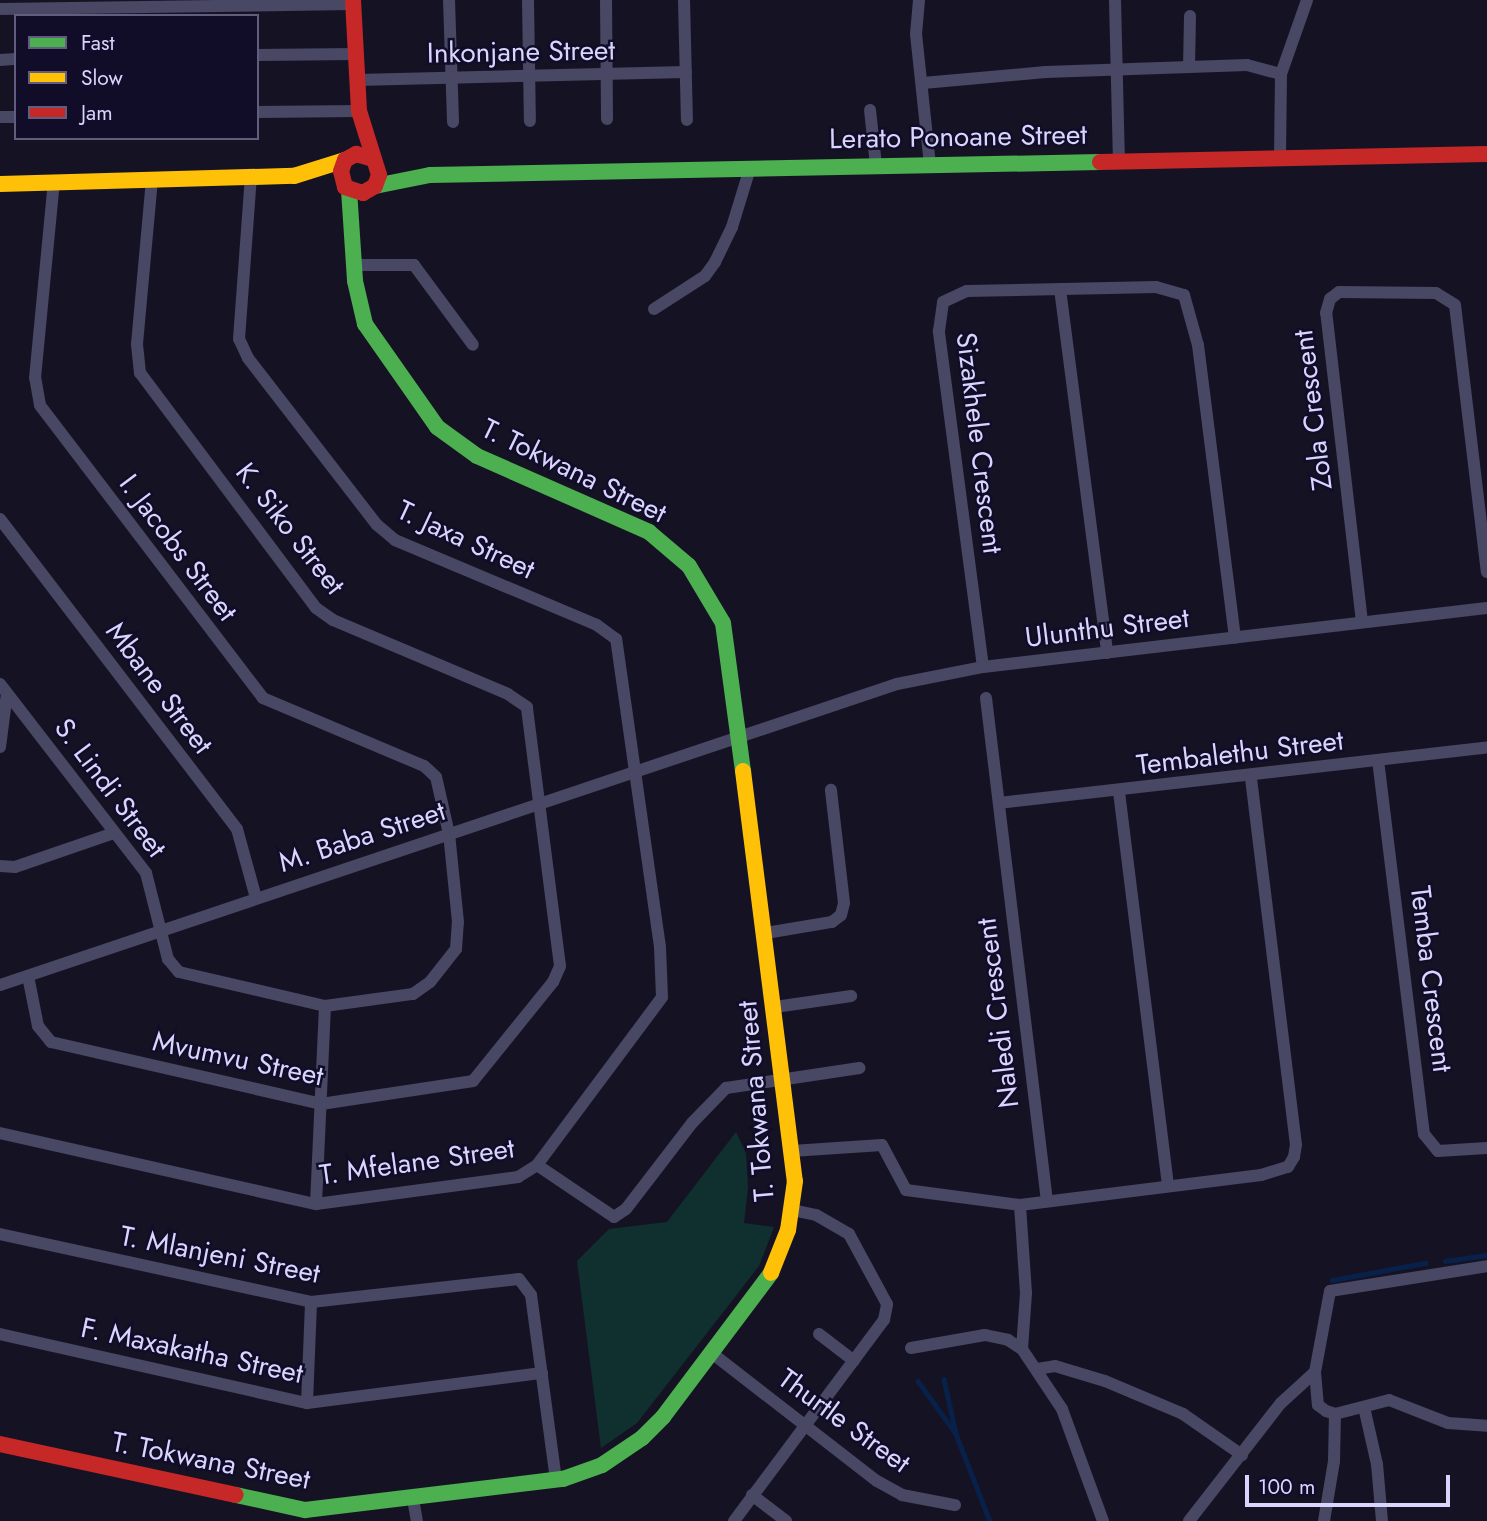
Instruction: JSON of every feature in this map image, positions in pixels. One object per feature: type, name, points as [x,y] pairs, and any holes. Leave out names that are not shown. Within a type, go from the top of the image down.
[{"type":"street","points":[[449,0],[453,122]]},
{"type":"street","points":[[528,0],[530,121]]},
{"type":"street","points":[[606,0],[607,119]]},
{"type":"street","points":[[684,0],[687,120]]},
{"type":"street","points":[[919,0],[916,34],[930,164]]},
{"type":"street","points":[[1115,0],[1119,70],[1119,160]]},
{"type":"street","points":[[1280,156],[1281,74],[1307,0]]},
{"type":"street","points":[[0,9],[353,2],[359,111],[375,162],[372,189],[347,188],[294,176],[0,184]]},
{"type":"street","points":[[1189,66],[1190,16]]},
{"type":"street","points":[[259,55],[356,54]]},
{"type":"street","points":[[923,83],[1189,66],[1247,65],[1281,74]]},
{"type":"street","name":"Inkonjane Street","points":[[357,80],[686,72]]},
{"type":"street","points":[[870,110],[876,165]]},
{"type":"street","points":[[259,112],[359,111]]},
{"type":"street","points":[[347,188],[341,172],[359,111]]},
{"type":"street","points":[[294,176],[362,154],[375,162]]},
{"type":"street","name":"Lerato Ponoane Street","points":[[372,189],[430,175],[1280,156],[1487,154]]},
{"type":"street","name":"Lerato Ponoane Street","points":[[375,162],[430,175]]},
{"type":"street","points":[[654,309],[705,276],[715,262],[740,208],[750,168]]},
{"type":"street","name":"T. Jaxa Street","points":[[251,177],[238,327],[248,358],[384,533],[610,631],[620,650],[637,773]]},
{"type":"street","name":"K. Siko Street","points":[[152,180],[137,344],[138,365],[147,386],[323,614],[521,700],[531,716],[542,803]]},
{"type":"street","name":"I. Jacobs Street","points":[[54,183],[35,379],[43,412],[263,698],[431,770],[438,784],[449,834]]},
{"type":"street","name":"T. Tokwana Street","points":[[0,1444],[292,1508],[413,1499],[556,1479],[603,1465],[642,1438],[713,1354],[771,1275],[792,1210],[792,1151],[784,1079],[741,739],[723,623],[689,566],[640,527],[489,462],[437,427],[379,350],[359,304],[353,265],[355,237],[347,188]]},
{"type":"street","name":"T. Tokwana Street","points":[[355,237],[372,189]]},
{"type":"street","points":[[353,265],[414,265],[473,345]]},
{"type":"street","name":"Sizakhele Crescent","points":[[983,667],[939,331],[941,309],[957,292],[1166,287],[1177,290],[1188,302],[1198,345],[1234,638]]},
{"type":"street","points":[[1060,289],[1107,653]]},
{"type":"street","name":"Zola Crescent","points":[[1362,622],[1326,313],[1330,299],[1339,292],[1436,293],[1455,305],[1487,572]]},
{"type":"street","name":"Mbane Street","points":[[0,519],[237,829],[256,898]]},
{"type":"street","name":"Ulunthu Street","points":[[741,739],[897,684],[983,667],[1487,608]]},
{"type":"street","points":[[0,747],[3,689]]},
{"type":"street","name":"S. Lindi Street","points":[[3,689],[146,873],[168,959],[179,972],[325,1006]]},
{"type":"street","name":"Naledi Crescent","points":[[986,698],[1047,1201]]},
{"type":"street","name":"M. Baba Street","points":[[0,985],[741,739]]},
{"type":"street","name":"Tembalethu Street","points":[[999,803],[1119,793],[1487,747]]},
{"type":"street","name":"Temba Crescent","points":[[1378,760],[1424,1134],[1438,1151],[1487,1148]]},
{"type":"street","name":"T. Mfelane Street","points":[[0,1133],[316,1203],[508,1178],[537,1165],[662,997],[637,773]]},
{"type":"street","points":[[792,1151],[882,1145],[906,1191],[1020,1205],[1277,1171],[1288,1167],[1294,1157],[1296,1145],[1251,776]]},
{"type":"street","points":[[766,933],[832,922],[841,915],[844,903],[831,790]]},
{"type":"street","points":[[1119,793],[1168,1185]]},
{"type":"street","name":"Mvumvu Street","points":[[28,976],[38,1026],[51,1042],[321,1104],[473,1081],[553,982],[561,957],[542,803]]},
{"type":"street","points":[[0,866],[15,867],[114,833]]},
{"type":"street","points":[[316,1203],[325,1006],[413,993],[430,982],[456,949],[458,922],[449,834]]},
{"type":"street","points":[[775,1007],[851,996]]},
{"type":"street","points":[[537,1165],[614,1217],[626,1209],[720,1093],[743,1083],[860,1068]]},
{"type":"street","points":[[1020,1205],[1026,1293],[1022,1349]]},
{"type":"street","points":[[734,1521],[884,1320],[887,1304],[849,1234],[826,1219],[792,1210]]},
{"type":"street","name":"T. Mlanjeni Street","points":[[0,1234],[311,1302],[519,1279],[531,1295],[556,1479]]},
{"type":"street","points":[[1487,1266],[1330,1291],[1315,1372],[1318,1405],[1335,1414],[1401,1402],[1448,1423],[1487,1426]]},
{"type":"street","points":[[307,1403],[311,1302]]},
{"type":"street","name":"F. Maxakatha Street","points":[[0,1334],[307,1403],[542,1373]]},
{"type":"street","points":[[819,1334],[854,1361]]},
{"type":"street","points":[[911,1348],[985,1335],[1008,1340],[1022,1349],[1062,1409],[1103,1521]]},
{"type":"street","name":"Thurtle Street","points":[[713,1354],[891,1489],[955,1505]]},
{"type":"street","points":[[1037,1369],[1055,1366],[1105,1381],[1183,1414],[1242,1455]]},
{"type":"street","points":[[1189,1521],[1281,1404],[1315,1372]]},
{"type":"street","points":[[1364,1407],[1377,1464],[1382,1521]]},
{"type":"street","points":[[1324,1521],[1334,1461],[1335,1414]]},
{"type":"street","points":[[752,1495],[786,1521]]},
{"type":"street","points":[[413,1499],[417,1521]]},
{"type":"green space","points":[[736,1132],[746,1153],[748,1188],[744,1223],[774,1227],[759,1266],[637,1423],[601,1448],[577,1261],[609,1229],[667,1222]]},
{"type":"waterway","points":[[1445,1261],[1487,1255]]},
{"type":"waterway","points":[[1332,1280],[1425,1263]]},
{"type":"waterway","points":[[944,1379],[956,1434],[990,1521]]},
{"type":"waterway","points":[[918,1381],[954,1431]]},
{"type":"traffic: fast","points":[[375,186],[430,175],[1100,162]]},
{"type":"traffic: fast","points":[[349,190],[355,281],[365,324],[437,427],[477,456],[649,532],[689,566],[723,623],[743,771]]},
{"type":"traffic: fast","points":[[236,1495],[305,1510],[563,1479],[602,1465],[642,1438],[663,1417],[771,1273]]},
{"type":"traffic: slow","points":[[0,184],[294,176],[345,160]]},
{"type":"traffic: slow","points":[[743,771],[795,1181],[788,1230],[771,1273]]},
{"type":"traffic: jam","points":[[353,0],[359,111],[379,175],[375,186],[363,193],[345,187],[341,171],[345,160],[356,154],[373,159]]},
{"type":"traffic: jam","points":[[1100,162],[1487,154]]},
{"type":"traffic: jam","points":[[0,1444],[236,1495]]}]
